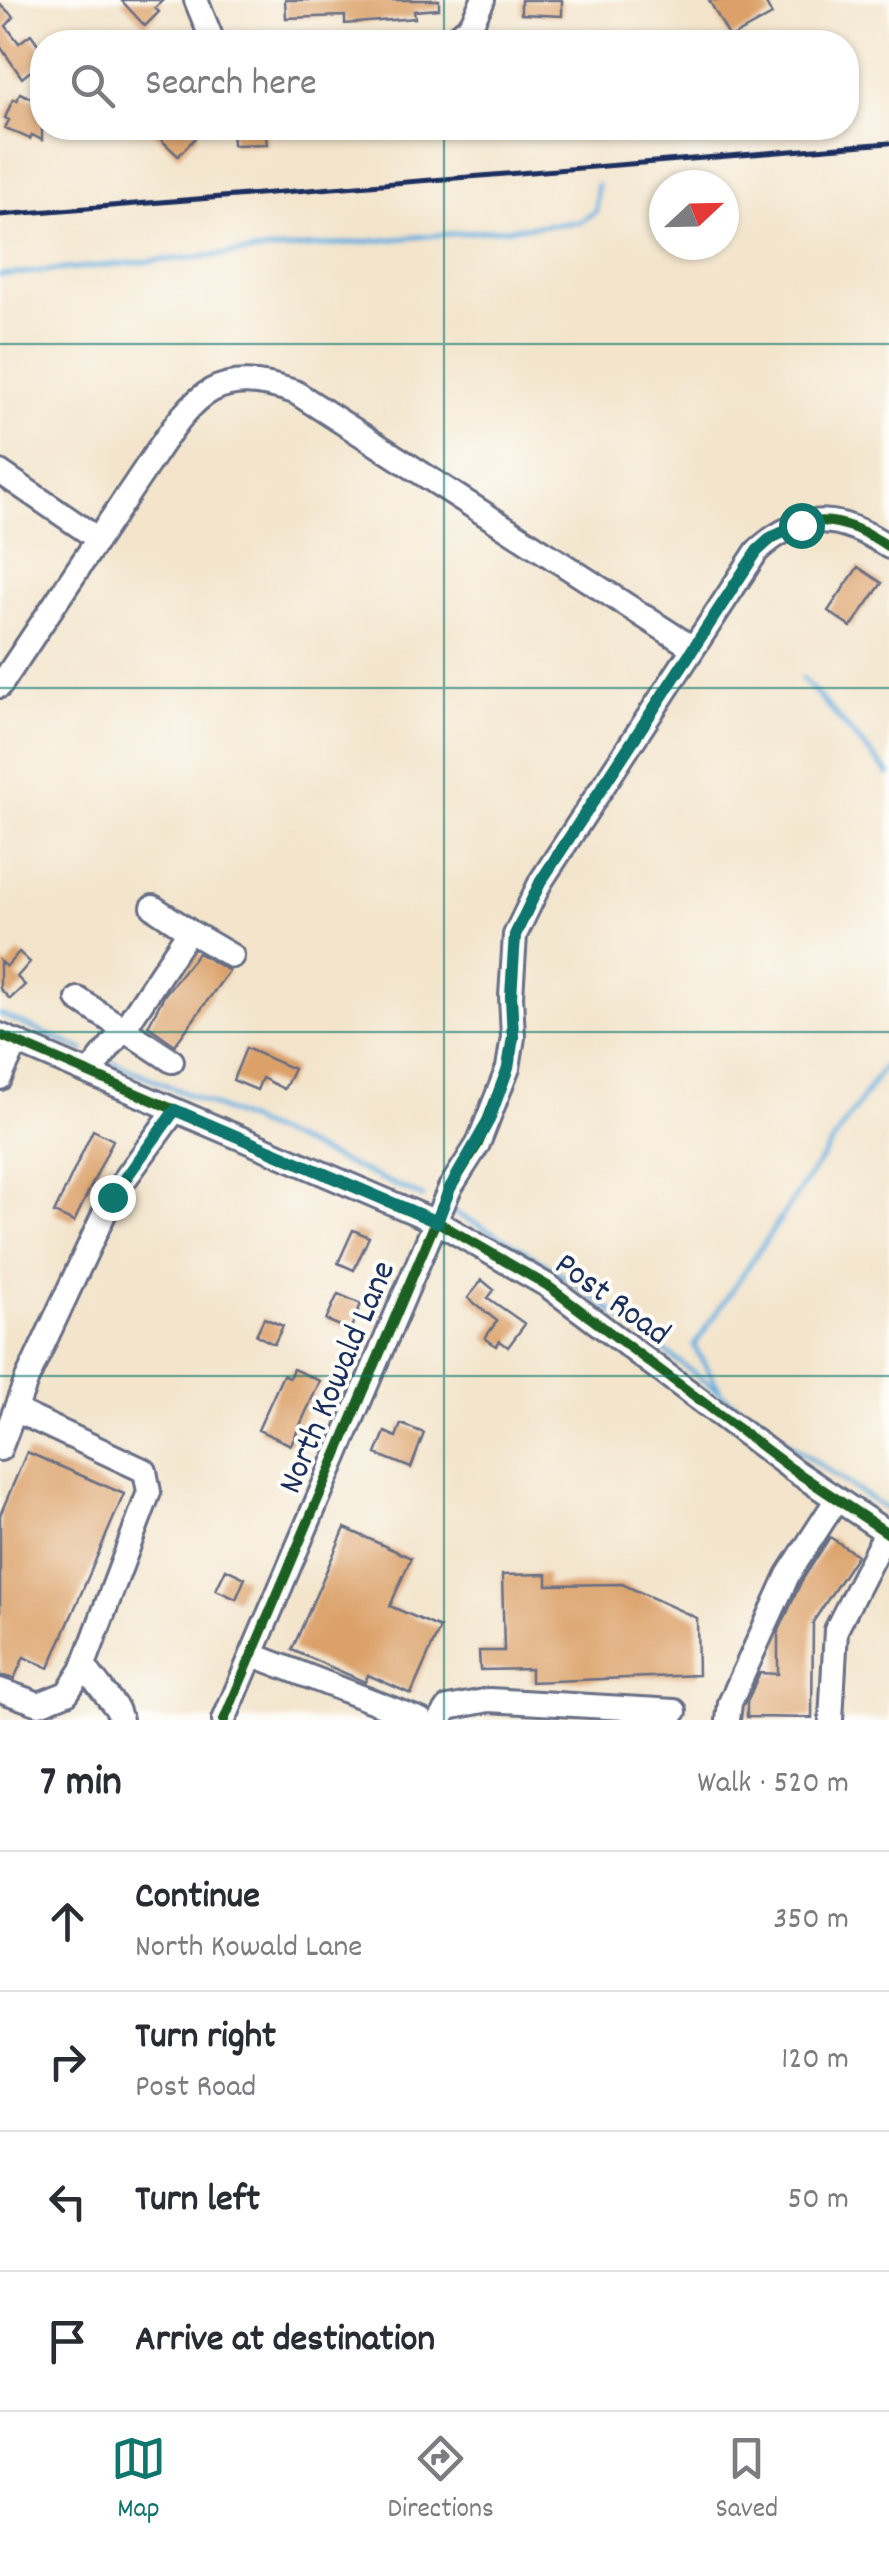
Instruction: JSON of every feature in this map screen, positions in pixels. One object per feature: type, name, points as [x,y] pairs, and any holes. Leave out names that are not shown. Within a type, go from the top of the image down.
[{"type":"street","points":[[196,0],[208,30]]},
{"type":"street","points":[[465,30],[483,0]]},
{"type":"street","points":[[0,686],[180,417],[197,397],[225,384],[260,380],[295,392],[693,648]]},
{"type":"street","points":[[0,472],[98,539]]},
{"type":"street","name":"North Kowald Lane","points":[[224,1720],[450,1188],[489,1120],[508,1068],[513,1037],[515,935],[541,881],[757,551],[772,537],[827,520],[841,521],[867,532],[889,547]]},
{"type":"street","points":[[153,907],[232,956]]},
{"type":"street","points":[[89,1073],[124,1029],[190,931]]},
{"type":"street","points":[[78,998],[172,1060]]},
{"type":"street","points":[[0,1078],[8,1039]]},
{"type":"street","name":"Post Road","points":[[8,1039],[437,1222],[548,1286],[792,1469],[887,1533]]},
{"type":"street","points":[[0,1449],[112,1197],[175,1110]]},
{"type":"street","points":[[0,1690],[40,1704],[67,1693],[84,1666],[149,1492],[146,1471],[15,1410]]},
{"type":"street","points":[[728,1720],[730,1703],[788,1575],[837,1499]]},
{"type":"street","points":[[831,1720],[836,1630],[887,1533]]},
{"type":"street","points":[[252,1655],[422,1720]]},
{"type":"street","points":[[84,1666],[121,1720]]},
{"type":"street","points":[[440,1720],[448,1708],[488,1700],[674,1711]]},
{"type":"building","points":[[121,0],[163,0],[155,8],[159,12],[145,26]]},
{"type":"building","points":[[285,0],[439,0],[439,9],[414,11],[415,18],[345,24],[345,16],[286,18]]},
{"type":"building","points":[[521,0],[562,0],[562,16],[521,14]]},
{"type":"building","points":[[709,0],[764,0],[772,15],[745,30],[726,30]]},
{"type":"building","points":[[0,4],[14,17],[6,26],[19,43],[30,35],[30,72],[22,78],[0,46]]},
{"type":"building","points":[[20,93],[30,98],[30,139],[5,128],[13,99],[17,101]]},
{"type":"building","points":[[161,140],[193,140],[178,156]]},
{"type":"building","points":[[233,140],[266,140],[267,144],[233,145]]},
{"type":"building","points":[[858,567],[882,583],[851,627],[828,611]]},
{"type":"building","points":[[19,952],[30,962],[17,977],[25,985],[10,999],[0,989],[0,961],[6,967]]},
{"type":"building","points":[[198,953],[229,971],[175,1045],[148,1026],[165,994]]},
{"type":"building","points":[[246,1048],[294,1069],[284,1089],[262,1078],[257,1090],[233,1080]]},
{"type":"building","points":[[93,1130],[113,1140],[74,1222],[54,1213]]},
{"type":"building","points":[[353,1230],[369,1237],[354,1270],[338,1263]]},
{"type":"building","points":[[482,1280],[494,1290],[488,1298],[525,1324],[508,1347],[500,1341],[496,1346],[485,1338],[497,1321],[468,1298]]},
{"type":"building","points":[[338,1294],[361,1304],[350,1330],[326,1320]]},
{"type":"building","points":[[264,1318],[283,1326],[274,1344],[256,1335]]},
{"type":"building","points":[[293,1369],[320,1381],[291,1445],[258,1430],[283,1375],[289,1378]]},
{"type":"building","points":[[401,1424],[424,1433],[411,1468],[376,1454],[385,1432],[396,1437]]},
{"type":"building","points":[[27,1452],[124,1494],[49,1668],[24,1657],[14,1679],[0,1675],[0,1515]]},
{"type":"building","points":[[345,1528],[411,1558],[390,1606],[440,1628],[411,1694],[368,1675],[365,1682],[292,1650]]},
{"type":"building","points":[[830,1537],[857,1555],[813,1622],[812,1718],[747,1717],[747,1702],[760,1673],[778,1674],[778,1633],[801,1582]]},
{"type":"building","points":[[226,1569],[245,1578],[236,1599],[216,1590]]},
{"type":"building","points":[[547,1574],[547,1585],[622,1584],[697,1618],[698,1675],[531,1682],[531,1669],[480,1670],[479,1651],[504,1651],[502,1575]]},
{"type":"waterway","points":[[0,275],[580,222],[596,211],[597,185]]},
{"type":"waterway","points":[[802,678],[889,774]]},
{"type":"waterway","points":[[0,1014],[83,1050]]},
{"type":"waterway","points":[[719,1389],[694,1346],[889,1059]]},
{"type":"waterway","points":[[113,1062],[423,1197]]},
{"type":"waterway","points":[[454,1213],[569,1280],[781,1438],[889,1511]]},
{"type":"railway","points":[[0,215],[889,143]]},
{"type":"cycle path","points":[[224,1720],[450,1188],[478,1144],[508,1068],[513,1037],[515,935],[541,881],[757,551],[790,528],[822,521],[855,528],[889,547]]},
{"type":"cycle path","points":[[0,1035],[441,1224],[548,1286],[792,1469],[889,1534]]},
{"type":"route","points":[[112,1197],[175,1110],[437,1222],[450,1188],[478,1144],[508,1068],[513,1037],[515,935],[541,881],[757,551],[772,537],[801,525]]}]
